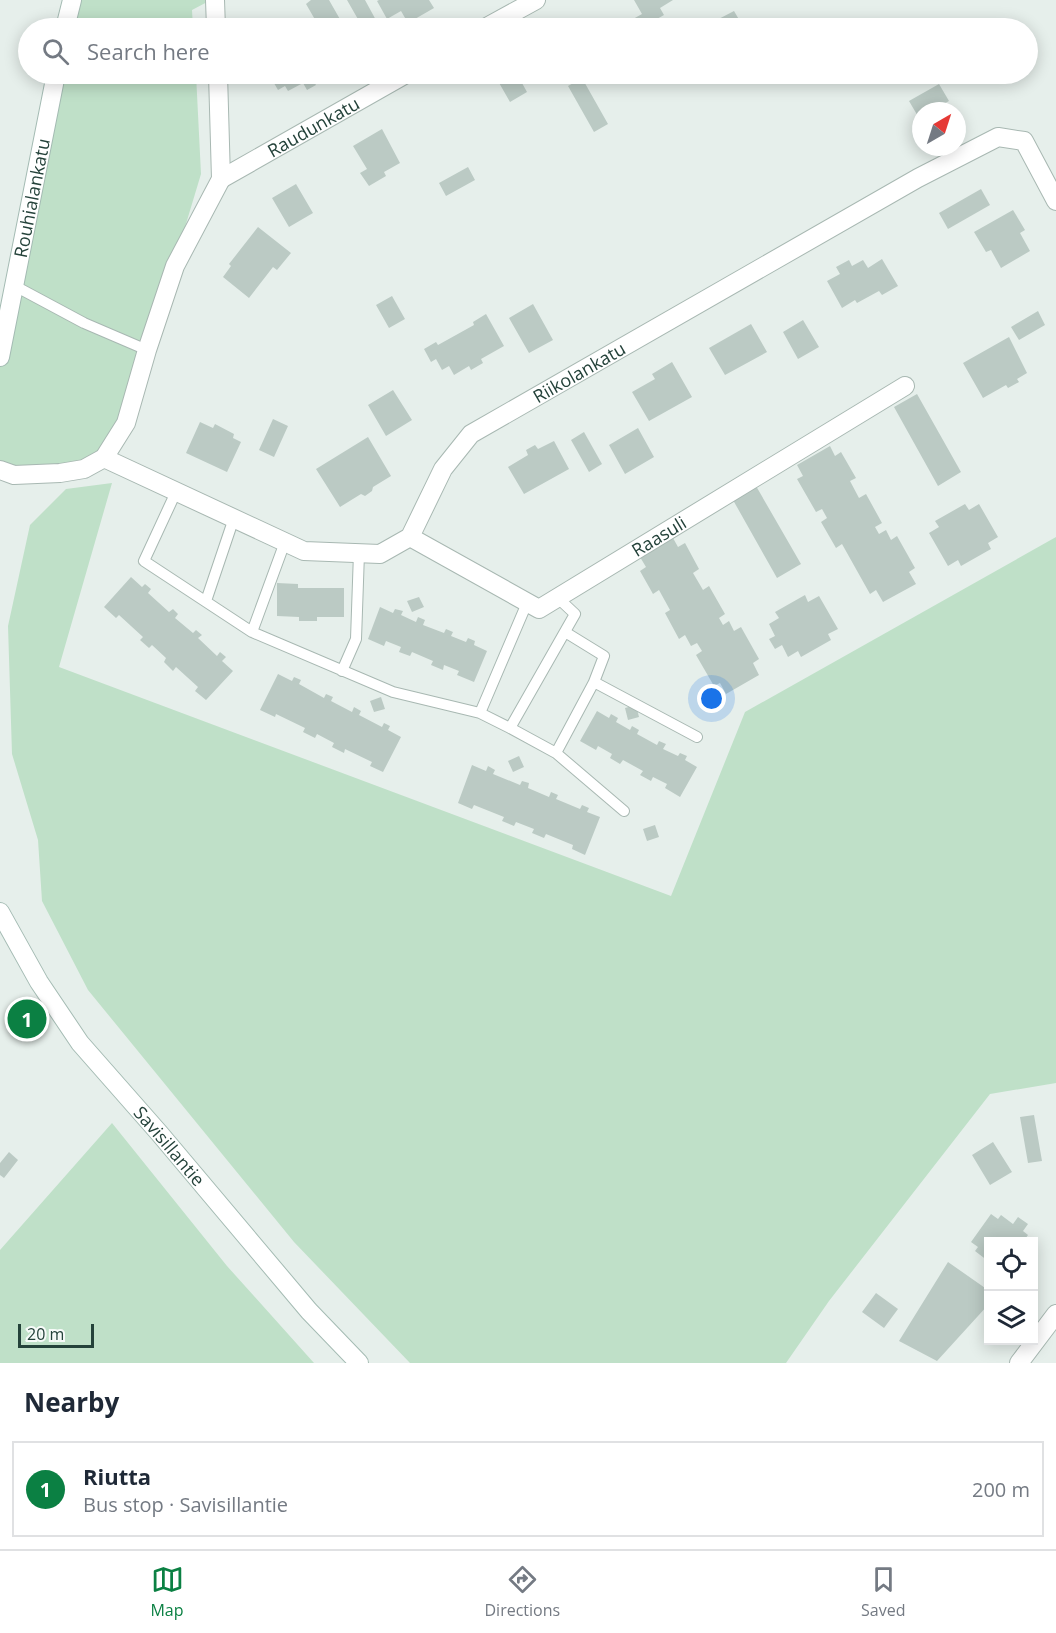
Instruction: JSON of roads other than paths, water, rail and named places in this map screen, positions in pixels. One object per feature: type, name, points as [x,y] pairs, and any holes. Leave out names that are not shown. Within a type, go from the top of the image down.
[{"type":"street","points":[[68,18],[72,0]]},
{"type":"street","points":[[215,0],[216,18]]},
{"type":"street","points":[[503,18],[536,0]]},
{"type":"street","name":"Rouhialankatu","points":[[0,357],[54,84]]},
{"type":"street","points":[[0,470],[14,475],[60,473],[84,469],[104,458],[126,423],[175,266],[221,179],[218,84]]},
{"type":"street","name":"Raudunkatu","points":[[221,179],[388,84]]},
{"type":"street","name":"Riikolankatu","points":[[411,537],[443,469],[471,434],[928,173],[998,137],[1024,141],[1056,201]]},
{"type":"street","name":"Raasuli","points":[[527,603],[539,609],[905,386]]},
{"type":"street","points":[[104,458],[303,551],[380,554],[411,537],[527,603]]},
{"type":"street","name":"Savisillantie","points":[[0,912],[39,982],[80,1043],[309,1311],[359,1363]]},
{"type":"street","points":[[1019,1363],[1056,1314]]},
{"type":"lane","points":[[14,285],[84,323],[147,350]]},
{"type":"lane","points":[[176,492],[144,561],[252,632],[393,692],[480,713],[510,728],[556,753],[624,811]]},
{"type":"lane","points":[[206,602],[234,518]]},
{"type":"lane","points":[[252,632],[285,542]]},
{"type":"lane","points":[[342,671],[356,639],[359,553]]},
{"type":"lane","points":[[510,728],[575,614],[558,598]]},
{"type":"lane","points":[[480,713],[527,603]]},
{"type":"lane","points":[[556,753],[594,682],[604,656],[565,632]]},
{"type":"lane","points":[[594,682],[697,737]]},
{"type":"place","name":"Riutta","points":[[27,1019]]}]
